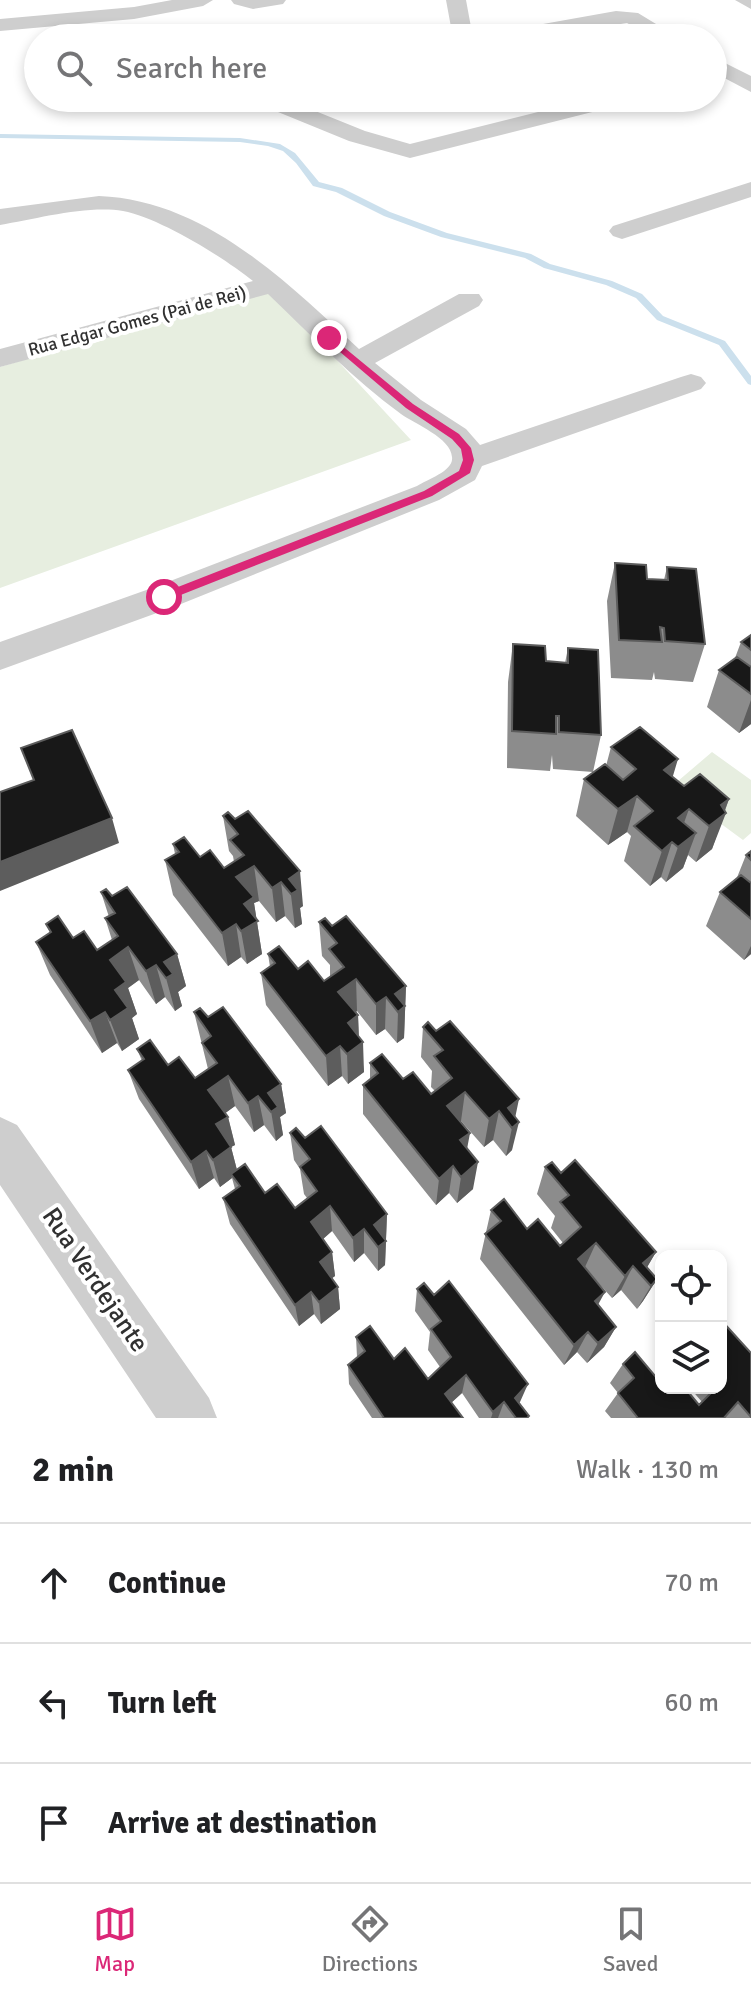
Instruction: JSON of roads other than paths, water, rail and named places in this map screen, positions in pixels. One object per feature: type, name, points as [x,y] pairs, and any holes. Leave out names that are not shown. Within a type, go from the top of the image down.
[{"type":"street","points":[[0,25],[134,13],[203,0]]},
{"type":"street","points":[[241,0],[253,3],[276,0]]},
{"type":"street","points":[[456,0],[460,24]]},
{"type":"street","points":[[745,0],[751,3]]},
{"type":"street","points":[[577,24],[616,17],[631,17],[646,24]]},
{"type":"street","points":[[727,74],[751,85]]},
{"type":"street","points":[[298,112],[357,136],[410,151],[565,112]]},
{"type":"street","points":[[622,231],[751,189]]},
{"type":"street","points":[[0,217],[99,203],[125,204],[160,215],[240,258],[273,284],[356,362],[410,406],[455,436],[466,448],[469,460],[464,473],[428,493],[164,597],[0,656]]},
{"type":"street","name":"Rua Edgar Gomes (Pai de Rei)","points":[[0,358],[273,284]]},
{"type":"street","points":[[356,362],[469,300]]},
{"type":"street","points":[[469,460],[691,383]]},
{"type":"street","name":"Rua Verdejante","points":[[0,1142],[189,1418]]},
{"type":"waterway","points":[[0,136],[240,140],[278,146],[292,154],[316,184],[339,190],[387,214],[444,235],[528,256],[547,266],[609,283],[639,296],[660,318],[722,343],[751,382]]}]
